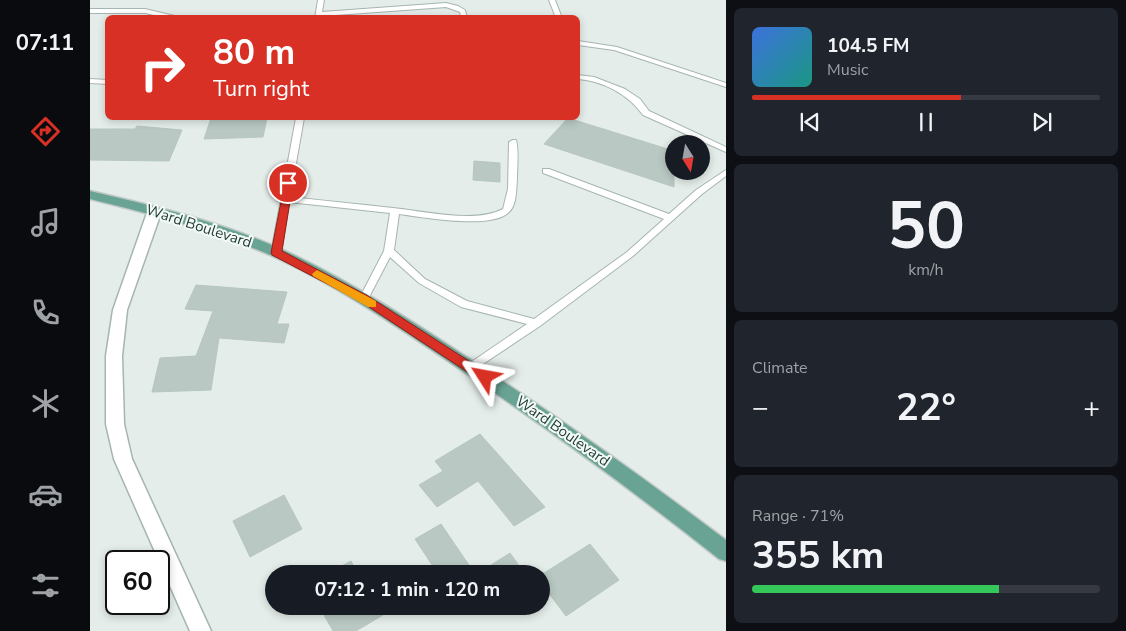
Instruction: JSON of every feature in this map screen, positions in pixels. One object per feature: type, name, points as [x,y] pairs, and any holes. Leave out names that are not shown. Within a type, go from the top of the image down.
[{"type":"main road","name":"Ward Boulevard","points":[[90,195],[155,210],[276,253],[364,298],[472,368],[668,507],[726,552]]},
{"type":"street","points":[[155,210],[120,310],[114,356],[115,424],[123,459],[201,631]]},
{"type":"lane","points":[[318,15],[321,0]]},
{"type":"lane","points":[[552,0],[558,15]]},
{"type":"lane","points":[[325,15],[404,3],[456,7],[463,11],[464,15]]},
{"type":"lane","points":[[90,11],[145,11],[165,15]]},
{"type":"lane","points":[[580,43],[615,48],[726,85]]},
{"type":"lane","points":[[580,77],[592,78],[622,91],[637,101],[646,114],[726,150]]},
{"type":"lane","points":[[90,81],[105,82]]},
{"type":"lane","points":[[276,253],[300,120]]},
{"type":"lane","points":[[286,199],[481,219],[496,216],[506,211],[510,201],[513,142]]},
{"type":"lane","points":[[546,172],[670,218]]},
{"type":"lane","points":[[472,368],[630,254],[726,172]]},
{"type":"lane","points":[[364,298],[389,251],[395,211]]},
{"type":"lane","points":[[389,251],[422,281],[464,304],[536,323]]},
{"type":"building","points":[[210,120],[267,120],[263,137],[204,139]]},
{"type":"building","points":[[566,120],[574,120],[665,148],[665,180],[674,180],[674,187],[544,144]]},
{"type":"building","points":[[137,126],[182,130],[169,161],[90,160],[90,129],[135,129]]},
{"type":"building","points":[[474,161],[500,163],[500,182],[473,180]]},
{"type":"building","points":[[196,285],[287,292],[277,324],[289,324],[284,343],[219,338],[211,390],[152,392],[160,358],[196,356],[213,311],[185,309]]},
{"type":"building","points":[[480,434],[545,507],[514,526],[478,481],[437,507],[419,485],[443,471],[435,461]]},
{"type":"building","points":[[284,495],[302,529],[250,557],[233,521]]},
{"type":"building","points":[[441,524],[469,565],[432,565],[415,539]]},
{"type":"building","points":[[590,544],[619,580],[566,616],[550,595],[550,569]]},
{"type":"building","points":[[510,553],[519,565],[491,565]]},
{"type":"building","points":[[351,561],[353,565],[344,565]]},
{"type":"building","points":[[324,615],[383,615],[356,631],[333,631]]},
{"type":"slow traffic","points":[[317,274],[372,304]]},
{"type":"route","points":[[288,183],[276,253],[364,298],[485,377]]}]
